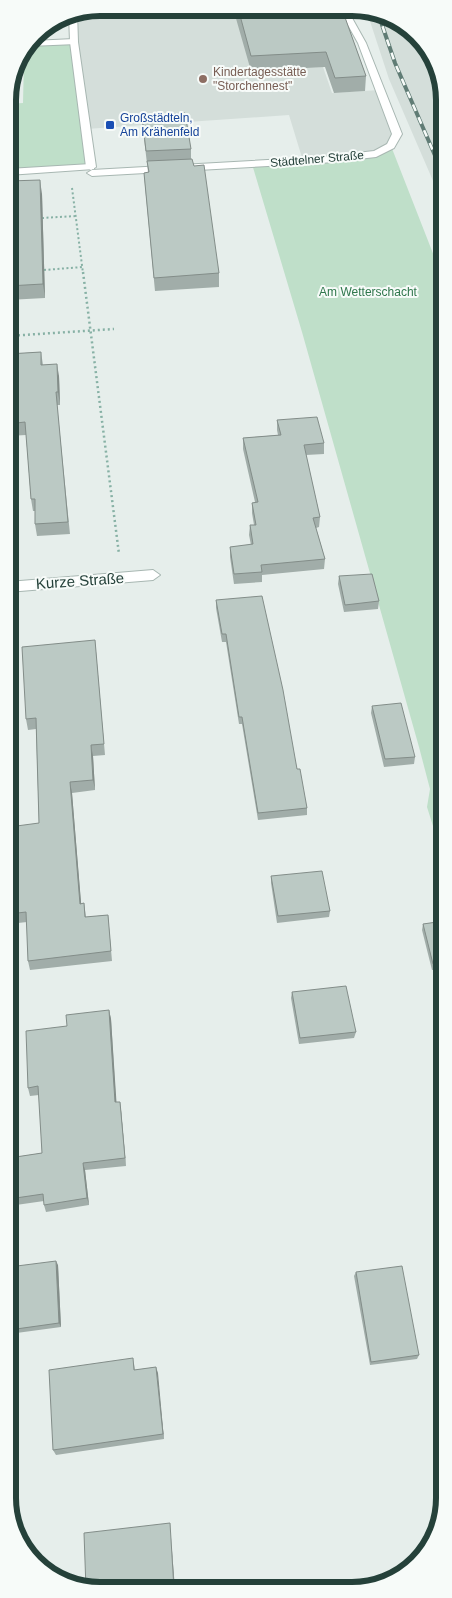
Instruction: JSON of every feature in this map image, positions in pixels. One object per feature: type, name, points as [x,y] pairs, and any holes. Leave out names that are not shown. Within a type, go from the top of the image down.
[{"type":"street","name":"Städtelner Straße","points":[[16,171],[322,160],[376,154],[391,146],[397,134],[362,43],[347,16]]},
{"type":"street","points":[[73,21],[91,170]]},
{"type":"street","points":[[39,44],[74,42]]},
{"type":"street","name":"Kurze Straße","points":[[16,585],[153,575]]},
{"type":"path","points":[[71,168],[122,578]]},
{"type":"path","points":[[42,218],[76,216]]},
{"type":"path","points":[[44,270],[83,268]]},
{"type":"path","points":[[16,335],[114,329]]},
{"type":"shaded area","name":"Kindertagesstätte \"Storchennest\"","points":[[100,16],[287,16],[302,68],[323,67],[332,93],[380,90],[397,134],[391,146],[376,154],[303,161],[289,115],[86,129],[73,21]]},
{"type":"shaded area","points":[[369,18],[389,25],[411,41],[422,54],[431,73],[436,100],[436,188],[389,79]]},
{"type":"green space","points":[[74,42],[91,167],[16,172],[16,103],[23,103],[24,66],[39,44]]},
{"type":"green space","name":"Am Wetterschacht","points":[[391,146],[436,261],[436,836],[427,807],[430,789],[419,747],[302,332],[252,164],[376,154]]},
{"type":"building","points":[[240,16],[345,16],[366,76],[335,78],[326,52],[251,56]]},
{"type":"building","points":[[185,113],[191,149],[146,151],[142,116]]},
{"type":"building","points":[[192,159],[194,166],[204,165],[219,273],[154,278],[144,173],[149,172],[147,161]]},
{"type":"building","points":[[40,180],[43,284],[16,286],[16,181]]},
{"type":"building","points":[[41,352],[41,365],[57,364],[58,392],[56,392],[68,522],[35,524],[35,499],[31,499],[25,422],[16,423],[16,354]]},
{"type":"building","points":[[317,417],[324,443],[304,445],[320,517],[313,518],[325,559],[261,565],[262,572],[234,574],[230,547],[253,544],[250,525],[256,525],[252,503],[258,502],[243,438],[281,435],[277,420]]},
{"type":"building","points":[[372,574],[379,601],[345,605],[339,576]]},
{"type":"building","points":[[262,596],[283,690],[297,769],[300,769],[307,808],[258,813],[242,717],[239,717],[226,634],[222,634],[216,600]]},
{"type":"building","points":[[95,640],[104,744],[91,745],[93,780],[70,782],[80,904],[84,903],[85,917],[108,915],[111,951],[28,961],[26,912],[16,913],[16,826],[39,823],[36,718],[26,719],[22,647]]},
{"type":"building","points":[[401,703],[415,757],[385,759],[372,706]]},
{"type":"building","points":[[322,871],[330,911],[278,916],[271,876]]},
{"type":"building","points":[[436,922],[436,964],[433,964],[423,924]]},
{"type":"building","points":[[346,986],[356,1032],[300,1038],[292,992]]},
{"type":"building","points":[[109,1010],[115,1102],[120,1102],[125,1158],[83,1163],[87,1198],[44,1205],[43,1194],[16,1198],[16,1157],[42,1153],[38,1086],[28,1088],[26,1031],[67,1026],[66,1015]]},
{"type":"building","points":[[56,1261],[59,1323],[16,1329],[16,1266]]},
{"type":"building","points":[[402,1266],[419,1355],[371,1362],[356,1272]]},
{"type":"building","points":[[133,1358],[134,1370],[156,1367],[163,1434],[53,1450],[49,1370]]},
{"type":"building","points":[[170,1523],[174,1582],[86,1580],[84,1533]]},
{"type":"railway","points":[[381,22],[395,63],[436,158]]},
{"type":"place","name":"Kindertagesstätte \"Storchennest\"","points":[[203,79]]},
{"type":"place","name":"Großstädteln, Am Krähenfeld","points":[[110,125]]}]
